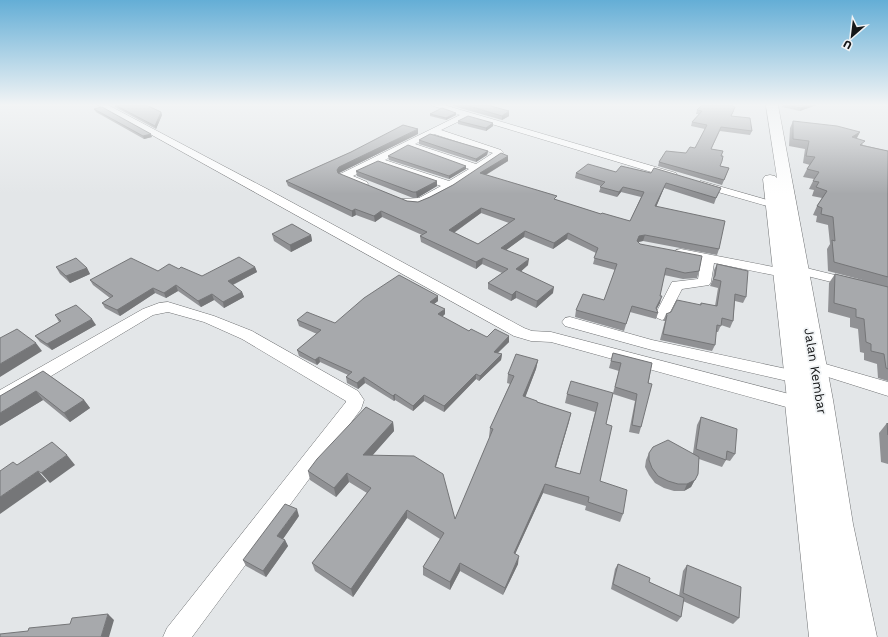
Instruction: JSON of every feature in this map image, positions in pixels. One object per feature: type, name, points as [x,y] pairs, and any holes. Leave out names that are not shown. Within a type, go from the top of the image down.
[{"type":"main road","name":"Jalan Kembar","points":[[763,135],[768,204],[786,271]]},
{"type":"main road","name":"Jalan Kembar","points":[[775,135],[786,271],[806,387],[838,524],[859,637]]},
{"type":"main road","name":"Jalan Kembar","points":[[806,387],[827,637]]},
{"type":"street","points":[[158,135],[519,332],[531,336],[559,339],[806,387],[888,389]]},
{"type":"street","points":[[375,189],[344,176],[426,135]]},
{"type":"street","points":[[396,198],[410,203],[418,203],[498,155],[498,152],[445,135]]},
{"type":"street","points":[[533,135],[768,204]]},
{"type":"street","points":[[406,144],[477,168]]},
{"type":"street","points":[[377,160],[450,185]]},
{"type":"street","points":[[671,251],[748,266],[786,271],[888,292]]},
{"type":"street","points":[[662,315],[677,285],[704,282],[708,258]]},
{"type":"street","points":[[0,398],[148,312],[164,307],[201,317],[247,335],[352,396],[355,400],[355,404],[176,637]]},
{"type":"street","points":[[570,322],[806,387]]},
{"type":"building","points":[[384,135],[406,135],[339,167],[337,170],[338,173],[407,201],[418,202],[453,185],[501,153],[508,156],[480,173],[557,196],[554,199],[601,214],[602,213],[630,221],[644,192],[623,187],[619,192],[600,187],[605,182],[576,173],[588,164],[616,172],[621,166],[651,173],[654,168],[721,188],[716,198],[666,183],[655,206],[725,221],[719,249],[645,235],[639,236],[637,241],[640,244],[702,256],[699,271],[685,273],[666,268],[660,296],[662,296],[656,308],[658,313],[632,306],[626,324],[576,310],[583,294],[604,300],[617,264],[594,258],[598,248],[568,233],[554,243],[525,231],[501,248],[529,259],[516,269],[554,287],[537,301],[516,291],[512,295],[488,283],[508,269],[483,258],[476,262],[420,236],[427,232],[381,211],[374,216],[355,209],[352,211],[286,181],[351,152]],"holes":[[[481,208],[515,219],[478,244],[449,230]]]},
{"type":"building","points":[[429,135],[432,135],[488,151],[476,159],[419,140]]},
{"type":"building","points":[[702,135],[717,135],[711,149],[723,151],[720,166],[729,168],[724,180],[659,162],[666,151],[686,153],[690,147],[695,148]]},
{"type":"building","points":[[793,135],[856,135],[852,137],[865,141],[860,145],[888,151],[888,277],[834,262],[832,240],[835,241],[833,217],[821,214],[822,208],[817,206],[827,191],[816,187],[819,182],[813,181],[819,172],[807,169],[815,157],[806,156],[809,141],[793,139]]},
{"type":"building","points":[[408,145],[466,166],[449,176],[388,156]]},
{"type":"building","points":[[378,161],[437,181],[416,192],[413,192],[356,171]]},
{"type":"building","points":[[292,224],[311,235],[290,245],[272,234]]},
{"type":"building","points":[[239,257],[255,267],[228,281],[242,292],[223,302],[212,294],[198,301],[176,285],[164,293],[153,288],[117,310],[102,303],[113,296],[90,280],[131,258],[158,271],[169,264],[179,269],[181,267],[202,276]]},
{"type":"building","points":[[76,258],[87,268],[66,276],[56,267]]},
{"type":"building","points":[[717,264],[748,271],[746,297],[735,294],[733,321],[722,318],[721,326],[717,325],[715,345],[663,334],[666,314],[671,312],[677,300],[701,305],[701,303],[717,306],[721,281],[713,279]]},
{"type":"building","points":[[835,274],[888,287],[888,369],[886,368],[884,354],[871,351],[871,344],[866,342],[864,319],[856,317],[856,309],[834,303]]},
{"type":"building","points":[[399,275],[438,296],[430,302],[445,309],[438,314],[469,331],[471,329],[487,337],[495,329],[509,336],[494,352],[502,354],[480,376],[476,374],[444,406],[424,395],[413,406],[395,394],[393,396],[364,377],[357,383],[346,377],[352,372],[319,357],[315,360],[297,350],[321,330],[297,320],[307,312],[335,323],[364,298]]},
{"type":"building","points":[[76,305],[92,319],[47,344],[35,336],[61,321],[55,315]]},
{"type":"building","points":[[17,329],[36,343],[0,364],[0,338]]},
{"type":"building","points":[[613,353],[652,363],[648,383],[652,384],[641,427],[632,425],[637,394],[615,387],[621,363],[611,361]]},
{"type":"building","points":[[516,354],[538,360],[523,396],[571,413],[555,467],[580,474],[598,403],[567,394],[571,381],[613,393],[606,424],[612,426],[600,481],[627,490],[623,514],[588,502],[589,497],[545,484],[514,553],[519,556],[505,588],[460,563],[450,582],[423,567],[444,533],[407,510],[351,589],[312,563],[371,488],[347,473],[334,488],[308,471],[317,459],[366,407],[393,422],[363,455],[414,456],[443,474],[455,519],[493,429],[490,428],[514,376],[508,374]]},
{"type":"building","points":[[43,371],[84,400],[64,413],[36,391],[0,413],[0,396]]},
{"type":"building","points":[[701,417],[737,429],[735,454],[727,451],[726,460],[696,449]]},
{"type":"building","points":[[668,440],[699,457],[698,474],[695,480],[687,484],[678,484],[658,476],[652,468],[649,460],[649,453],[653,447]]},
{"type":"building","points":[[52,442],[67,455],[41,473],[38,471],[0,497],[0,471],[13,462],[17,465]]},
{"type":"building","points":[[285,504],[297,509],[277,536],[285,540],[263,571],[243,560]]},
{"type":"building","points":[[618,564],[650,578],[649,582],[684,598],[681,617],[613,584]]},
{"type":"building","points":[[687,565],[741,587],[739,618],[683,593]]},
{"type":"building","points":[[108,614],[101,637],[0,637],[0,634],[28,631],[29,628],[70,624],[72,618]]}]
